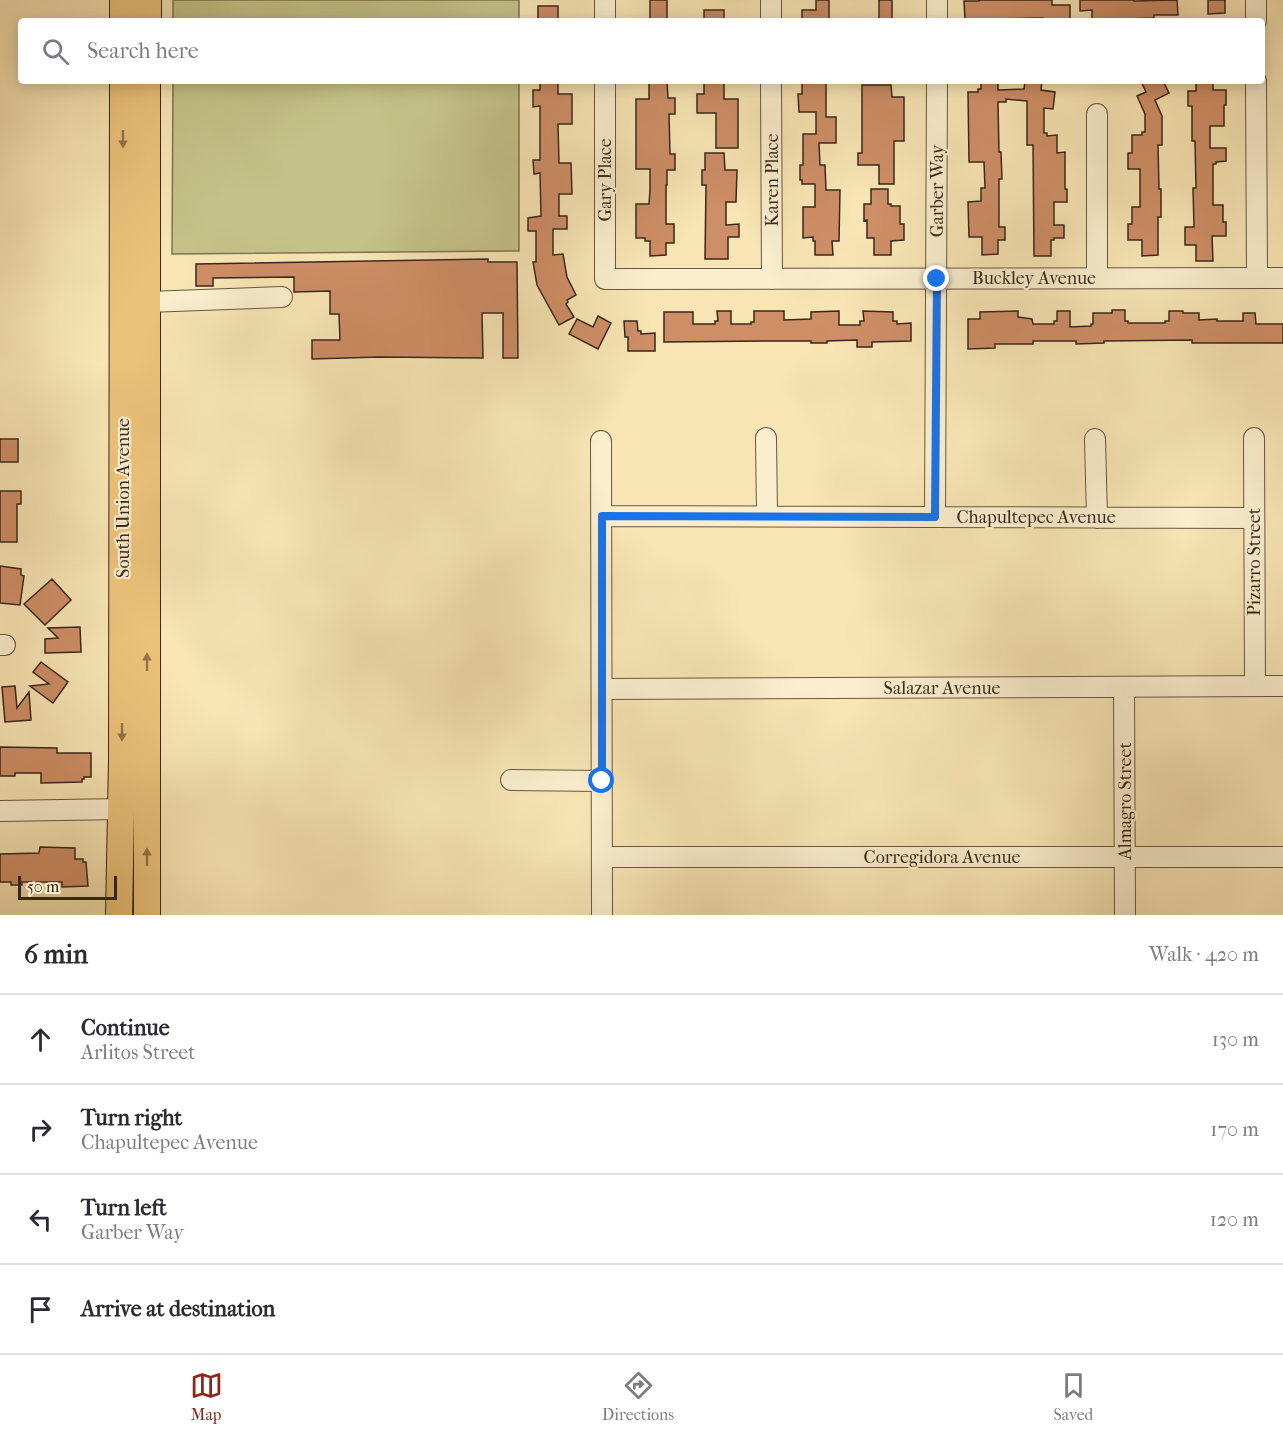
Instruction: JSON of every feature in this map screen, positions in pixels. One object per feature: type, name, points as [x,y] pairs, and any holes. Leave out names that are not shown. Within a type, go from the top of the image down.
[{"type":"main road","points":[[123,0],[123,18]]},
{"type":"main road","points":[[148,0],[148,18]]},
{"type":"main road","name":"South Union Avenue","points":[[119,915],[122,809],[123,84]]},
{"type":"main road","name":"South Union Avenue","points":[[147,84],[147,915]]},
{"type":"main road","points":[[123,189],[135,203],[136,291],[147,302]]},
{"type":"main road","points":[[123,335],[135,355],[136,457],[147,471]]},
{"type":"street","points":[[605,0],[605,18]]},
{"type":"street","points":[[771,0],[771,18]]},
{"type":"street","points":[[937,0],[937,18]]},
{"type":"street","points":[[1256,0],[1256,18]]},
{"type":"street","name":"Gary Place","points":[[605,84],[605,279]]},
{"type":"street","name":"Karen Place","points":[[771,84],[772,279]]},
{"type":"street","name":"Garber Way","points":[[935,517],[937,84]]},
{"type":"street","points":[[1256,84],[1257,278]]},
{"type":"street","points":[[1097,114],[1097,278]]},
{"type":"street","name":"Buckley Avenue","points":[[605,279],[1283,278]]},
{"type":"street","points":[[147,302],[282,297]]},
{"type":"street","points":[[766,438],[767,516]]},
{"type":"street","name":"Pizarro Street","points":[[1254,438],[1255,686]]},
{"type":"street","points":[[1095,439],[1097,518]]},
{"type":"street","points":[[601,441],[602,915]]},
{"type":"street","name":"Chapultepec Avenue","points":[[602,516],[1254,518]]},
{"type":"street","name":"Salazar Avenue","points":[[602,689],[1283,686]]},
{"type":"street","name":"Almagro Street","points":[[1124,687],[1125,915]]},
{"type":"street","points":[[511,780],[602,781]]},
{"type":"street","points":[[0,811],[122,809]]},
{"type":"street","name":"Corregidora Avenue","points":[[602,856],[1283,857]]},
{"type":"shaded area","points":[[173,0],[519,0],[519,18],[173,18]]},
{"type":"shaded area","points":[[173,84],[519,84],[519,251],[172,254]]},
{"type":"building","points":[[650,0],[667,0],[667,18],[650,18]]},
{"type":"building","points":[[816,0],[829,0],[829,18],[802,18],[802,10],[816,10]]},
{"type":"building","points":[[879,0],[892,0],[892,18],[879,18]]},
{"type":"building","points":[[1052,0],[1052,5],[1070,5],[1070,18],[965,18],[964,1]]},
{"type":"building","points":[[1080,0],[1177,0],[1178,15],[1154,15],[1154,18],[1092,18],[1092,10],[1080,11]]},
{"type":"building","points":[[1208,0],[1225,0],[1225,13],[1208,14]]},
{"type":"building","points":[[538,6],[558,6],[558,18],[538,18]]},
{"type":"building","points":[[704,10],[724,10],[724,18],[704,18]]},
{"type":"building","points":[[540,84],[558,84],[558,94],[572,94],[572,124],[558,124],[559,163],[571,163],[572,194],[559,194],[559,216],[567,216],[567,229],[553,229],[553,255],[563,254],[567,277],[576,295],[567,300],[566,304],[574,317],[559,325],[537,285],[533,262],[536,262],[536,231],[528,231],[528,218],[541,216],[540,173],[534,174],[533,160],[540,160],[540,106],[533,107],[533,90],[540,90]]},
{"type":"building","points":[[649,84],[667,84],[668,98],[675,98],[675,114],[669,114],[670,154],[675,154],[675,170],[667,170],[666,185],[666,224],[674,224],[674,243],[666,243],[666,255],[650,256],[650,241],[645,241],[645,238],[636,238],[636,204],[649,204],[650,169],[636,169],[636,99],[649,99]]},
{"type":"building","points":[[704,84],[724,84],[724,99],[738,99],[738,148],[716,148],[716,113],[697,113],[697,94],[704,94]]},
{"type":"building","points":[[802,84],[826,84],[826,117],[836,117],[836,143],[819,143],[820,165],[825,165],[826,190],[840,190],[839,241],[832,241],[833,255],[815,255],[813,237],[803,238],[803,207],[815,207],[815,184],[802,184],[800,180],[800,165],[803,165],[803,134],[816,134],[816,112],[799,112],[798,94],[802,94]]},
{"type":"building","points":[[981,84],[998,84],[998,90],[1024,89],[1025,84],[1042,84],[1041,90],[1055,92],[1053,109],[1044,108],[1044,133],[1047,133],[1047,136],[1057,135],[1057,153],[1065,152],[1067,202],[1054,202],[1054,225],[1064,225],[1064,238],[1051,240],[1051,256],[1034,256],[1033,145],[1027,145],[1027,101],[1006,99],[1006,102],[998,102],[1002,179],[999,179],[999,227],[1005,227],[1005,240],[998,240],[998,254],[982,255],[982,237],[969,237],[968,202],[981,201],[981,188],[985,188],[984,162],[969,162],[968,92],[978,92],[978,89],[981,89]]},
{"type":"building","points":[[1142,84],[1164,84],[1169,93],[1155,100],[1162,116],[1162,145],[1158,145],[1161,217],[1158,217],[1158,255],[1142,256],[1142,240],[1128,240],[1128,224],[1132,224],[1132,207],[1140,207],[1140,169],[1128,169],[1128,153],[1132,153],[1132,135],[1142,135],[1142,132],[1145,132],[1145,114],[1137,96],[1146,92]]},
{"type":"building","points":[[1196,84],[1213,84],[1213,90],[1226,90],[1224,126],[1210,126],[1210,148],[1226,148],[1226,161],[1213,164],[1213,205],[1223,205],[1226,236],[1212,236],[1213,261],[1196,261],[1196,245],[1185,245],[1185,227],[1194,227],[1193,188],[1196,188],[1195,141],[1192,141],[1192,106],[1188,106],[1188,91],[1196,91]]},
{"type":"building","points":[[862,85],[891,85],[892,97],[904,97],[904,141],[894,141],[894,184],[879,184],[879,165],[858,165],[858,153],[862,153]]},
{"type":"building","points":[[705,153],[724,153],[725,170],[737,170],[736,202],[726,202],[726,225],[739,224],[739,237],[728,237],[728,259],[705,259],[706,185],[702,185],[702,170],[705,170]]},
{"type":"building","points":[[871,189],[888,189],[888,204],[900,206],[900,224],[904,224],[904,240],[891,241],[891,255],[874,255],[874,238],[867,238],[864,204],[871,204]]},
{"type":"building","points":[[488,259],[488,262],[517,262],[518,358],[503,358],[503,313],[482,313],[483,358],[312,359],[312,340],[340,340],[339,314],[330,314],[330,291],[294,292],[294,277],[213,278],[213,286],[196,286],[196,264]]},
{"type":"building","points":[[1112,310],[1125,310],[1125,321],[1128,323],[1165,323],[1169,321],[1169,311],[1199,313],[1199,320],[1217,319],[1217,321],[1243,321],[1243,313],[1255,313],[1256,324],[1283,324],[1283,343],[1192,343],[1192,340],[1104,341],[1104,343],[1076,344],[1076,341],[1033,341],[1033,344],[995,344],[995,348],[968,349],[968,319],[980,319],[980,312],[1018,311],[1018,317],[1032,319],[1033,324],[1054,324],[1054,321],[1057,321],[1057,311],[1070,311],[1070,327],[1091,326],[1093,313],[1112,313]]},
{"type":"building","points":[[717,311],[731,311],[731,324],[751,324],[754,322],[754,311],[784,311],[784,320],[811,319],[811,312],[839,311],[839,325],[860,325],[860,321],[864,321],[863,311],[893,312],[893,321],[897,321],[897,324],[911,323],[911,341],[872,342],[872,347],[857,347],[857,340],[827,341],[827,343],[811,343],[811,341],[664,342],[664,312],[693,312],[693,324],[715,324],[715,321],[718,321]]},
{"type":"building","points":[[598,316],[611,323],[598,349],[569,334],[577,319],[593,327]]},
{"type":"building","points":[[624,321],[637,321],[638,331],[641,331],[641,334],[655,333],[655,351],[628,351],[628,337],[625,337]]},
{"type":"building","points":[[0,439],[18,439],[18,462],[0,462]]},
{"type":"building","points":[[0,491],[21,491],[21,504],[17,504],[17,542],[0,542]]},
{"type":"building","points":[[0,566],[21,569],[21,575],[24,576],[20,605],[0,603]]},
{"type":"building","points":[[52,579],[71,600],[45,625],[24,604]]},
{"type":"building","points":[[80,627],[81,652],[45,653],[45,639],[58,638],[48,628]]},
{"type":"building","points":[[41,662],[68,682],[53,703],[30,686],[49,684],[33,672]]},
{"type":"building","points":[[15,686],[17,708],[29,692],[31,720],[5,722],[2,687]]},
{"type":"building","points":[[0,747],[57,748],[57,753],[91,753],[91,777],[84,777],[82,782],[41,783],[41,773],[15,773],[15,776],[0,776]]},
{"type":"building","points":[[40,847],[75,848],[75,859],[83,859],[83,862],[86,862],[88,886],[62,887],[62,882],[22,882],[22,885],[11,885],[11,882],[0,882],[0,854],[39,853]]},
{"type":"route","points":[[602,781],[602,516],[935,517],[937,279]]}]
